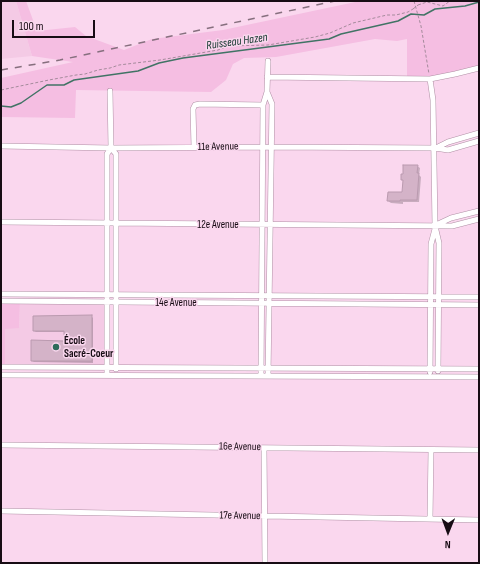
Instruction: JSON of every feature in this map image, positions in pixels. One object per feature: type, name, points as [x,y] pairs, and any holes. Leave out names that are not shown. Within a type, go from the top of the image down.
[{"type":"street","points":[[261,376],[263,105],[267,92],[268,61]]},
{"type":"street","points":[[267,77],[430,79],[479,68]]},
{"type":"street","points":[[430,79],[433,100],[435,148],[435,226],[431,244],[430,376]]},
{"type":"street","points":[[107,375],[108,154],[111,148],[110,91]]},
{"type":"street","points":[[267,92],[272,104],[268,376]]},
{"type":"street","points":[[194,147],[193,110],[195,106],[200,104],[263,105]]},
{"type":"street","name":"11e Avenue","points":[[435,148],[448,142],[479,133]]},
{"type":"street","name":"11e Avenue","points":[[1,146],[111,148],[435,148],[448,150],[479,141]]},
{"type":"street","points":[[111,148],[116,154],[116,376]]},
{"type":"street","name":"12e Avenue","points":[[435,226],[451,218],[479,211]]},
{"type":"street","name":"12e Avenue","points":[[1,222],[452,226],[479,219]]},
{"type":"street","points":[[435,226],[439,242],[438,376]]},
{"type":"street","name":"14e Avenue","points":[[1,294],[479,297]]},
{"type":"street","points":[[352,296],[352,304]]},
{"type":"street","name":"14e Avenue","points":[[1,301],[479,305]]},
{"type":"street","points":[[55,375],[56,366]]},
{"type":"street","points":[[1,367],[56,366],[479,369]]},
{"type":"street","points":[[17,367],[18,375]]},
{"type":"street","points":[[186,367],[186,376]]},
{"type":"street","points":[[348,368],[348,376]]},
{"type":"street","points":[[1,375],[479,377]]},
{"type":"street","name":"16e Avenue","points":[[1,445],[479,450]]},
{"type":"street","points":[[264,448],[265,563]]},
{"type":"street","points":[[430,450],[430,519]]},
{"type":"street","name":"17e Avenue","points":[[1,511],[479,520]]},
{"type":"path","points":[[414,1],[421,26],[430,79]]},
{"type":"path","points":[[1,90],[85,74],[119,65],[206,53],[228,46],[268,45],[315,37],[330,33],[353,23],[408,12],[418,5],[427,2],[443,6],[450,1]]},
{"type":"shaded area","points":[[1,1],[16,1],[32,56],[1,59]]},
{"type":"shaded area","points":[[16,1],[26,1],[37,31],[75,27],[86,36],[124,50],[152,39],[223,30],[360,1],[479,1],[479,68],[430,79],[407,78],[407,39],[397,41],[375,39],[276,57],[244,58],[233,64],[226,80],[211,92],[76,90],[75,118],[1,117],[1,78],[73,62],[32,56]]},
{"type":"shaded area","points":[[1,302],[20,302],[19,328],[5,329],[5,365],[1,365]]},
{"type":"shaded area","name":"École Sacré-Coeur","points":[[20,302],[107,302],[107,367],[5,365],[5,328],[19,328]]},
{"type":"building","points":[[403,165],[418,165],[417,173],[419,173],[417,200],[387,201],[388,192],[402,192],[403,180],[401,180],[401,174],[403,174]]},
{"type":"building","points":[[92,315],[92,361],[31,361],[31,340],[64,341],[64,331],[33,331],[33,316]]},
{"type":"waterway","name":"Ruisseau Hazen","points":[[1,106],[11,107],[21,103],[47,85],[64,85],[74,80],[138,71],[159,63],[183,58],[329,39],[341,34],[398,21],[411,14],[424,15],[435,9],[465,6],[479,2]]},
{"type":"railway","points":[[1,70],[60,60],[335,1]]},
{"type":"place","name":"École Sacré-Coeur","points":[[56,347]]}]
